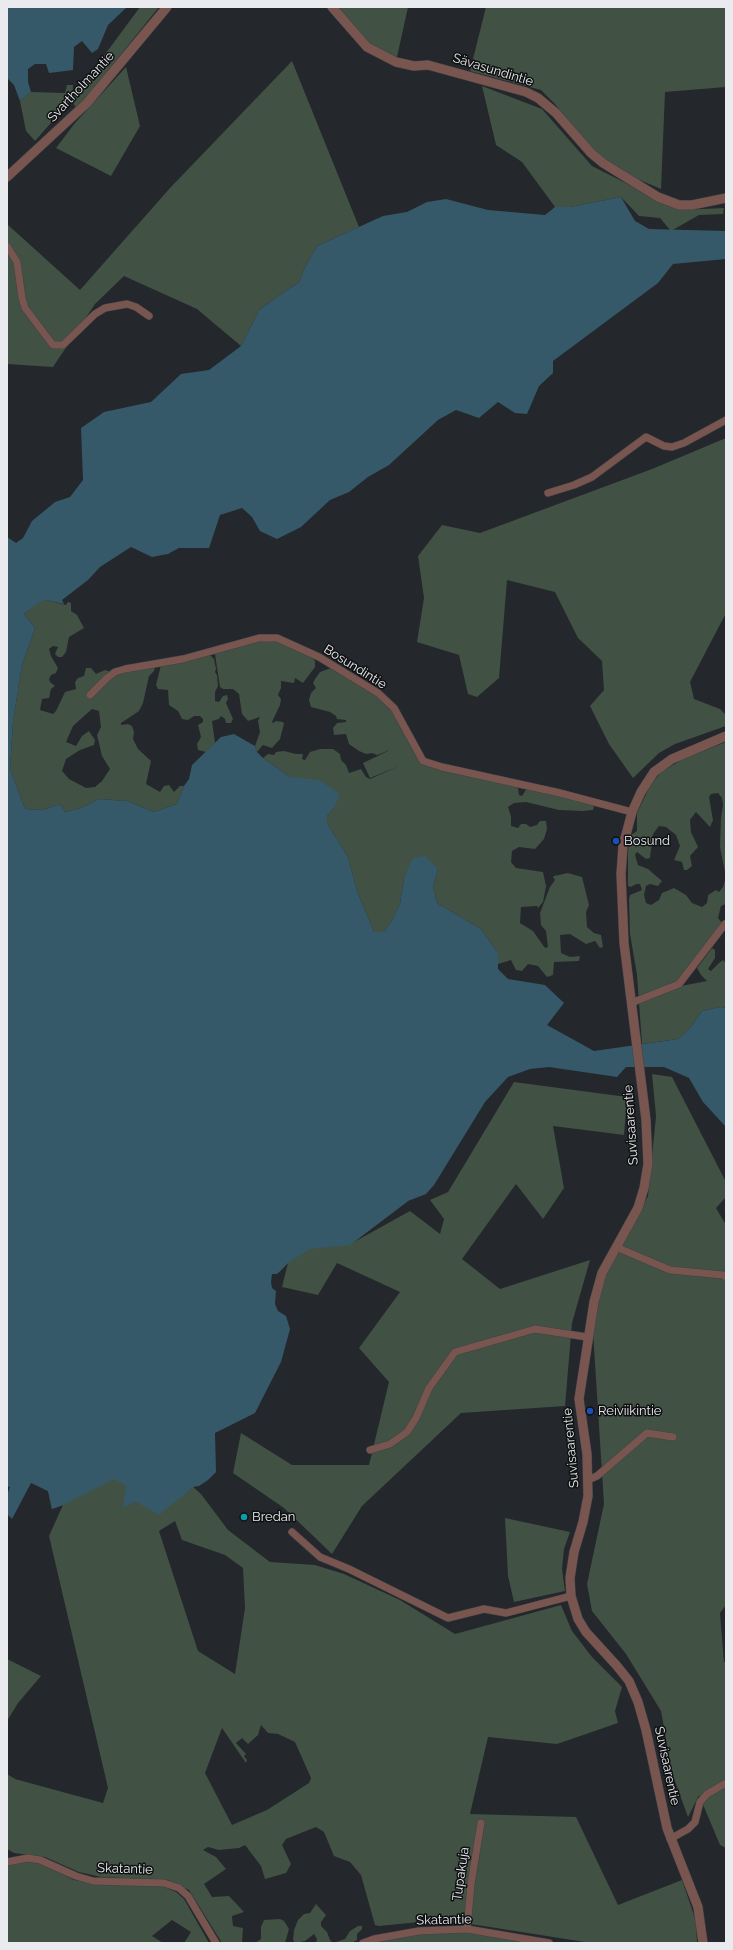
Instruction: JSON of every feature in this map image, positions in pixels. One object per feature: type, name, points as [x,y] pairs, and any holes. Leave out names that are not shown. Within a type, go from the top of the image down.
[{"type":"street","name":"Svartholmantie","points":[[7,177],[86,103],[167,7]]},
{"type":"street","name":"Sävasundintie","points":[[332,7],[367,47],[396,62],[414,66],[428,65],[526,92],[538,98],[556,113],[591,153],[603,163],[664,200],[679,205],[692,205],[726,198]]},
{"type":"street","points":[[7,246],[17,262],[22,298],[25,308],[53,345],[63,345],[95,314],[105,308],[127,304],[149,316]]},
{"type":"street","points":[[548,493],[574,486],[592,476],[646,437],[664,446],[672,447],[684,443],[726,420]]},
{"type":"street","name":"Bosundintie","points":[[90,695],[107,678],[115,672],[125,668],[183,659],[259,638],[277,638],[319,657],[378,693],[397,712],[423,761],[442,767],[560,793],[632,812]]},
{"type":"street","name":"Suvisaarentie","points":[[703,1943],[698,1907],[670,1840],[660,1802],[646,1730],[633,1689],[617,1666],[586,1632],[576,1614],[571,1596],[571,1566],[586,1510],[588,1480],[587,1454],[579,1408],[587,1337],[598,1283],[616,1246],[638,1208],[647,1177],[648,1139],[624,943],[621,874],[623,846],[632,812],[646,782],[663,765],[681,755],[726,736]]},
{"type":"street","points":[[631,1003],[679,984],[725,924]]},
{"type":"street","points":[[616,1246],[670,1270],[723,1275],[726,1277]]},
{"type":"street","points":[[370,1450],[390,1444],[407,1432],[416,1418],[429,1388],[455,1352],[535,1329],[587,1337]]},
{"type":"street","points":[[588,1480],[597,1476],[647,1433],[673,1437]]},
{"type":"street","points":[[292,1532],[320,1557],[349,1569],[448,1618],[484,1609],[506,1613],[571,1596]]},
{"type":"street","points":[[670,1840],[688,1829],[694,1822],[700,1802],[707,1794],[726,1783]]},
{"type":"street","name":"Tupakuja","points":[[466,1929],[471,1884],[481,1823]]},
{"type":"street","name":"Skatantie","points":[[9,1860],[28,1858],[40,1860],[76,1876],[93,1881],[164,1883],[178,1888],[188,1896],[216,1943]]},
{"type":"street","name":"Skatantie","points":[[363,1943],[374,1939],[419,1931],[466,1929],[549,1943]]},
{"type":"green space","points":[[140,7],[159,7],[77,109],[71,100],[35,141],[26,131],[20,101],[31,92],[65,93],[67,85],[73,85],[72,99]]},
{"type":"green space","points":[[338,7],[408,7],[397,57],[382,53],[370,45]]},
{"type":"green space","points":[[486,7],[726,7],[726,87],[665,92],[661,189],[628,175],[596,153],[554,103],[541,90],[470,71]]},
{"type":"green space","points":[[292,61],[359,227],[317,246],[306,265],[299,282],[260,309],[241,346],[197,309],[124,276],[95,304],[53,367],[7,364],[7,224],[80,290],[170,188]]},
{"type":"green space","points":[[126,67],[140,126],[111,176],[56,148],[75,123]]},
{"type":"green space","points":[[482,86],[542,109],[592,166],[679,210],[724,208],[723,214],[699,215],[671,231],[660,218],[639,216],[621,197],[570,207],[555,207],[522,162],[496,145]]},
{"type":"green space","points":[[726,438],[726,613],[690,682],[694,699],[720,709],[726,715],[726,726],[675,744],[659,753],[633,778],[609,744],[590,706],[604,690],[602,661],[578,638],[555,592],[507,580],[499,678],[477,697],[468,694],[459,655],[417,642],[424,598],[418,556],[442,525],[480,533],[652,469]]},
{"type":"green space","points":[[47,600],[66,605],[68,602],[71,603],[71,611],[77,615],[84,628],[69,637],[66,652],[62,657],[58,657],[55,654],[58,647],[53,646],[49,649],[58,668],[56,673],[51,675],[49,679],[55,686],[51,689],[49,698],[42,699],[40,710],[53,714],[65,692],[76,689],[75,682],[78,678],[84,676],[86,668],[91,668],[96,674],[105,670],[111,672],[109,679],[134,668],[155,666],[154,671],[149,676],[143,703],[139,711],[121,723],[121,725],[128,724],[132,726],[134,732],[133,739],[138,749],[151,761],[146,784],[160,792],[164,786],[169,785],[174,792],[180,786],[184,786],[177,804],[154,812],[127,801],[99,799],[81,808],[65,812],[60,804],[43,810],[25,809],[10,769],[13,722],[22,665],[35,628],[24,614],[38,602]],"holes":[[[92,709],[99,711],[101,727],[97,735],[102,756],[110,769],[102,781],[95,787],[86,788],[69,779],[62,771],[66,759],[80,750],[94,745],[95,740],[89,731],[82,736],[76,746],[66,742],[73,726]]]},
{"type":"green space","points":[[274,638],[311,656],[315,661],[315,667],[303,683],[295,678],[294,683],[281,681],[281,688],[278,695],[281,699],[280,705],[272,722],[283,722],[284,724],[280,739],[272,748],[263,745],[257,752],[255,746],[260,732],[258,721],[260,717],[248,721],[242,714],[239,694],[233,689],[223,689],[220,687],[215,654],[227,648]]},
{"type":"green space","points":[[209,654],[214,659],[216,669],[215,672],[217,675],[218,686],[215,692],[215,701],[219,702],[223,696],[227,695],[228,699],[226,703],[233,719],[231,723],[226,723],[225,719],[221,716],[219,719],[212,721],[215,743],[206,752],[198,750],[197,744],[201,737],[198,725],[203,722],[203,719],[200,716],[194,716],[188,720],[182,719],[178,711],[169,705],[168,690],[158,689],[156,685],[161,665]]},
{"type":"green space","points":[[331,668],[373,691],[392,707],[426,765],[436,769],[515,785],[518,788],[519,795],[522,796],[527,788],[592,805],[594,807],[593,810],[583,811],[559,810],[526,802],[514,803],[508,807],[511,816],[511,826],[518,828],[521,824],[526,824],[530,827],[537,825],[540,821],[546,821],[547,829],[544,839],[535,849],[519,847],[512,851],[511,862],[516,868],[543,872],[546,886],[543,902],[538,908],[537,906],[521,907],[520,923],[533,931],[545,948],[548,947],[546,931],[541,925],[540,913],[550,887],[555,880],[553,877],[568,873],[582,877],[589,905],[586,912],[587,927],[594,933],[601,935],[603,947],[600,948],[595,941],[586,944],[570,934],[560,935],[561,953],[570,957],[580,956],[579,961],[554,962],[553,975],[547,977],[538,966],[528,964],[522,971],[516,970],[511,960],[498,964],[498,953],[481,929],[437,903],[433,886],[438,869],[404,878],[400,904],[392,920],[384,932],[374,932],[357,891],[348,857],[327,823],[327,816],[334,808],[263,758],[268,754],[274,755],[276,752],[284,751],[303,754],[302,759],[305,760],[310,752],[320,749],[333,749],[340,754],[341,760],[346,765],[349,773],[361,769],[366,777],[370,779],[399,766],[370,778],[363,763],[390,750],[377,755],[372,753],[366,754],[359,751],[349,744],[346,734],[334,735],[333,728],[337,723],[346,722],[346,720],[337,719],[336,716],[330,712],[311,707],[309,700],[311,693],[316,688],[313,683],[315,679],[320,672]]},
{"type":"green space","points":[[726,742],[726,877],[726,904],[721,906],[718,918],[723,924],[681,986],[707,981],[697,968],[712,948],[715,950],[715,958],[708,969],[711,971],[723,960],[726,963],[726,1008],[720,1007],[702,1011],[690,1028],[678,1039],[642,1044],[637,975],[630,934],[629,899],[630,895],[642,890],[640,884],[636,884],[631,887],[628,886],[628,850],[631,835],[637,831],[637,813],[650,786],[661,772],[685,758]],"holes":[[[718,793],[722,798],[723,805],[720,847],[726,877],[723,887],[719,892],[716,890],[708,895],[707,903],[702,907],[692,903],[686,895],[674,888],[662,893],[659,900],[651,905],[646,903],[644,895],[646,886],[650,884],[658,886],[662,881],[648,869],[638,865],[635,855],[637,852],[646,859],[650,858],[653,834],[659,826],[666,827],[676,835],[680,846],[674,860],[682,862],[684,870],[687,870],[692,866],[690,856],[698,847],[691,832],[690,820],[696,812],[710,827],[713,820],[709,797],[711,794]]]},
{"type":"green space","points":[[652,1074],[672,1077],[726,1182],[726,1197],[716,1208],[726,1225],[726,1605],[720,1613],[724,1662],[726,1662],[726,1848],[720,1845],[699,1795],[688,1817],[672,1773],[661,1711],[626,1654],[592,1611],[587,1584],[604,1504],[593,1332],[603,1274],[648,1196],[656,1116]]},
{"type":"green space","points":[[514,1082],[627,1097],[624,1135],[553,1126],[564,1188],[543,1219],[516,1184],[462,1259],[500,1289],[590,1260],[572,1323],[565,1406],[461,1413],[362,1506],[332,1554],[284,1508],[233,1473],[241,1433],[292,1465],[369,1465],[389,1382],[359,1348],[400,1292],[337,1263],[318,1295],[282,1287],[288,1263],[277,1274],[268,1245],[408,1201],[354,1242],[410,1211],[440,1234],[444,1219],[430,1200],[448,1192]]},
{"type":"green space","points":[[179,1474],[201,1494],[228,1530],[270,1562],[315,1565],[344,1574],[400,1600],[455,1634],[561,1605],[572,1631],[592,1657],[622,1687],[615,1711],[618,1723],[557,1744],[488,1737],[470,1814],[576,1817],[618,1905],[682,1880],[696,1921],[697,1943],[591,1943],[458,1922],[430,1921],[379,1926],[375,1925],[361,1875],[350,1862],[334,1856],[324,1832],[316,1827],[286,1839],[282,1845],[291,1864],[286,1873],[265,1879],[261,1866],[245,1845],[239,1848],[219,1850],[208,1847],[203,1850],[216,1857],[226,1869],[204,1884],[212,1897],[229,1896],[244,1912],[232,1916],[233,1926],[243,1928],[242,1943],[222,1943],[189,1890],[168,1880],[101,1877],[79,1872],[45,1857],[14,1853],[7,1849],[7,1774],[15,1779],[103,1803],[108,1788],[49,1536],[63,1505],[52,1509],[48,1491],[44,1489],[51,1478]],"holes":[[[175,1521],[182,1540],[225,1555],[243,1568],[245,1608],[235,1674],[198,1651],[159,1531]],[[261,1725],[268,1733],[278,1734],[295,1742],[311,1778],[309,1783],[267,1810],[232,1825],[205,1773],[222,1728],[246,1763],[247,1760],[244,1756],[246,1754],[236,1743],[242,1738],[248,1744],[258,1735]]]},
{"type":"green space","points":[[505,1518],[570,1532],[564,1549],[562,1569],[565,1591],[514,1602],[508,1576]]},
{"type":"green space","points":[[7,1659],[41,1676],[18,1703],[7,1721]]},
{"type":"green space","points":[[27,1861],[45,1865],[74,1880],[94,1883],[165,1887],[176,1892],[184,1899],[209,1943],[184,1943],[191,1932],[172,1920],[152,1936],[163,1943],[7,1943],[7,1865]]},
{"type":"green space","points":[[316,1904],[326,1915],[321,1922],[321,1926],[327,1932],[333,1943],[316,1943],[317,1939],[314,1934],[305,1941],[295,1943],[293,1940],[294,1930],[298,1920],[304,1914],[310,1913]]},
{"type":"green space","points":[[280,1919],[284,1921],[289,1929],[285,1943],[255,1943],[261,1939],[261,1927],[264,1920]]},
{"type":"green space","points":[[358,1926],[362,1926],[362,1929],[357,1934],[357,1940],[351,1943],[333,1943],[345,1939],[350,1931]]},
{"type":"green space","points":[[466,1932],[530,1943],[371,1943],[423,1933]]},
{"type":"water","points":[[7,7],[127,7],[108,25],[98,49],[92,53],[82,41],[74,47],[73,70],[49,73],[46,64],[35,64],[28,69],[28,82],[31,92],[20,101],[14,85],[7,78]]},
{"type":"water","points":[[621,197],[635,221],[649,229],[726,231],[726,259],[673,264],[658,283],[553,361],[553,373],[539,386],[527,414],[515,413],[498,402],[479,418],[456,410],[438,420],[389,465],[368,477],[349,492],[330,500],[301,527],[277,539],[260,531],[252,517],[242,508],[220,515],[209,548],[179,548],[168,554],[152,557],[131,547],[100,567],[88,580],[62,600],[64,604],[47,600],[38,603],[24,614],[35,628],[22,665],[13,722],[10,769],[25,809],[43,810],[60,804],[65,812],[81,808],[99,799],[127,801],[154,812],[177,804],[184,786],[189,779],[192,765],[221,737],[234,734],[255,746],[257,752],[263,758],[290,777],[319,780],[340,794],[334,808],[327,816],[327,823],[348,857],[357,891],[374,932],[384,932],[392,920],[400,904],[404,878],[413,858],[425,856],[438,869],[433,886],[437,903],[481,929],[498,953],[498,969],[508,979],[545,985],[564,1003],[547,1025],[594,1051],[678,1039],[690,1028],[702,1011],[720,1007],[726,1008],[726,1127],[703,1102],[689,1078],[664,1067],[626,1067],[617,1077],[549,1067],[530,1069],[508,1077],[485,1102],[434,1185],[426,1194],[408,1201],[350,1245],[310,1249],[288,1263],[277,1274],[272,1274],[272,1288],[276,1291],[275,1304],[278,1311],[286,1316],[290,1329],[281,1362],[255,1413],[215,1433],[216,1472],[208,1480],[199,1486],[193,1487],[159,1515],[135,1501],[123,1508],[126,1486],[114,1479],[52,1509],[48,1491],[31,1483],[12,1519],[7,1514],[7,1495],[10,1487],[7,1486],[7,537],[16,543],[23,538],[32,521],[55,502],[70,497],[83,480],[81,428],[104,412],[151,402],[181,374],[209,370],[241,346],[260,309],[299,282],[306,265],[317,246],[383,216],[407,212],[427,202],[446,199],[488,210],[545,215],[555,207],[570,207]]},
{"type":"place","name":"Bosund","points":[[616,841]]},
{"type":"place","name":"Reiviikintie","points":[[590,1411]]},
{"type":"place","name":"Bredan","points":[[244,1517]]}]
